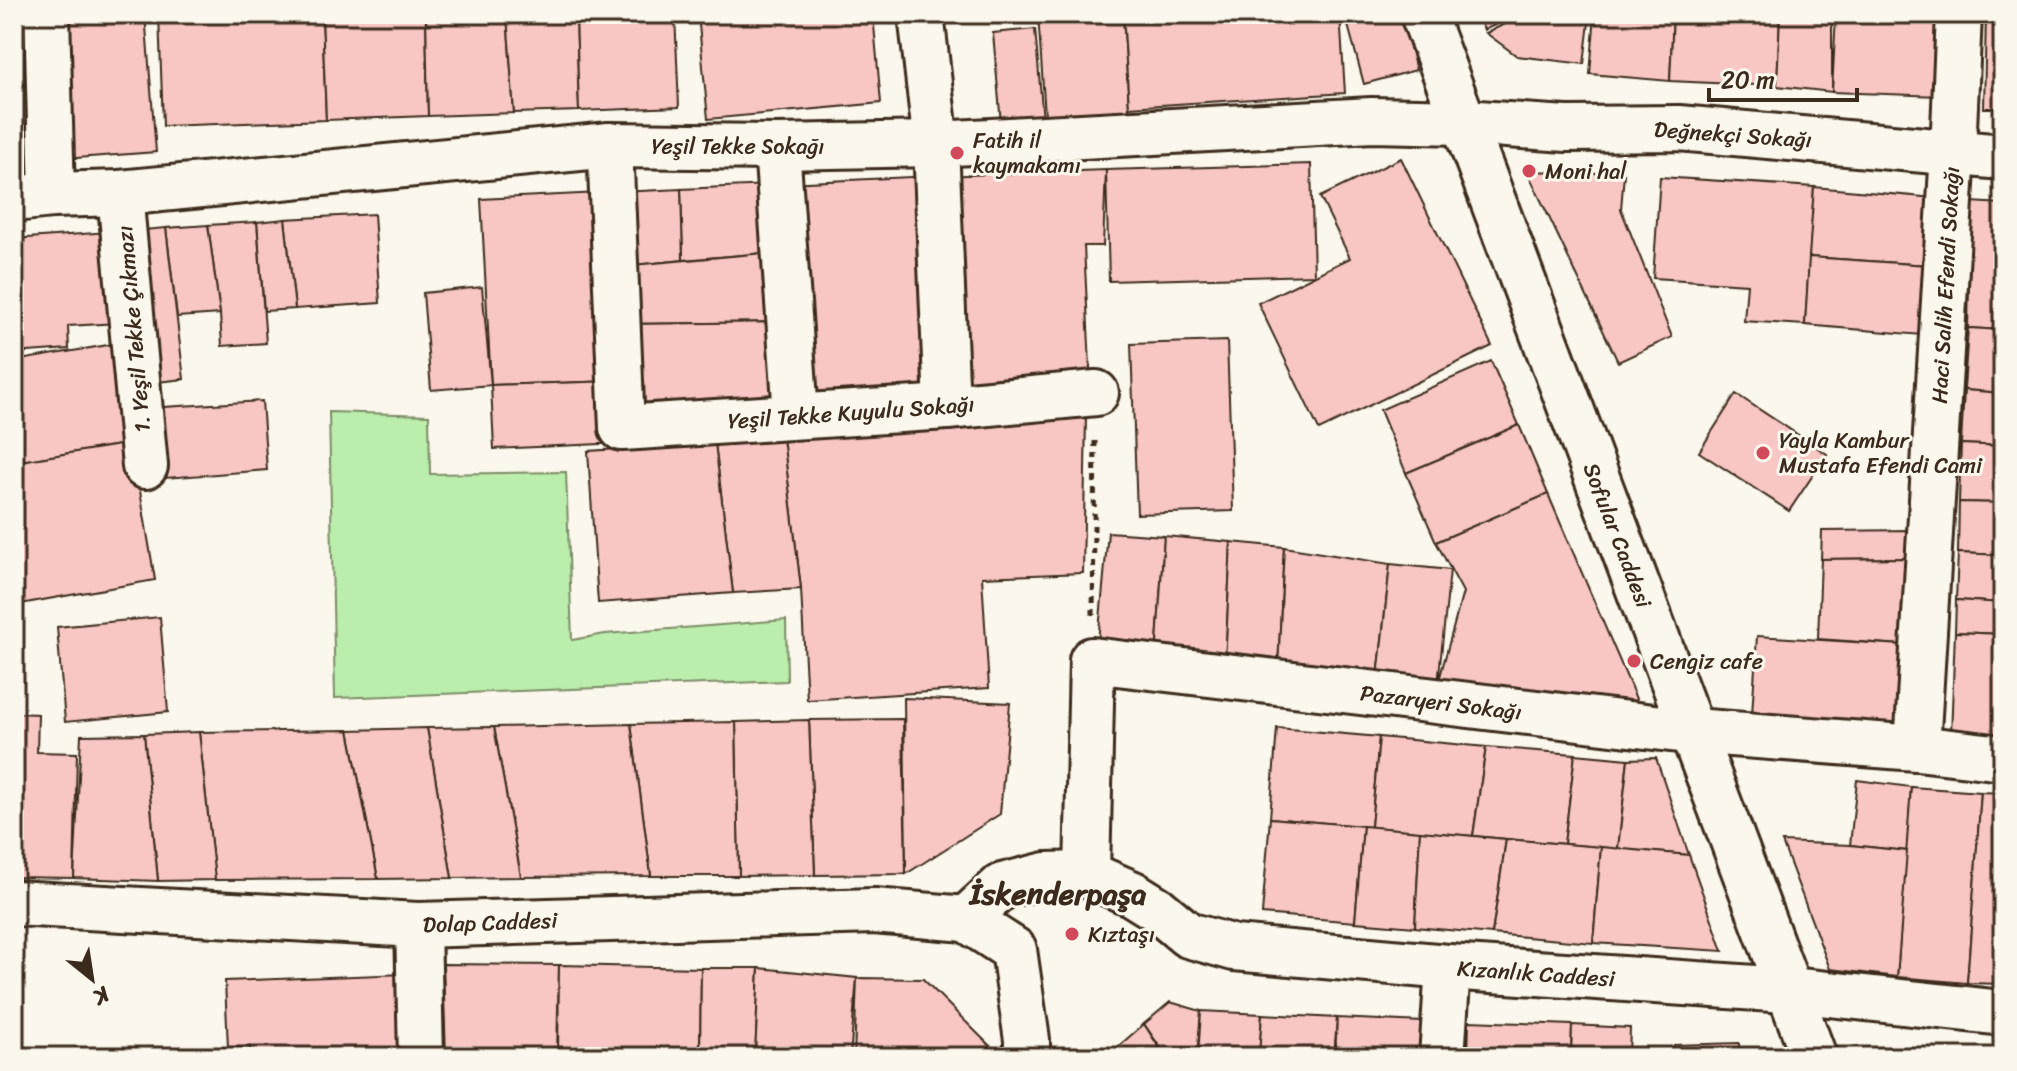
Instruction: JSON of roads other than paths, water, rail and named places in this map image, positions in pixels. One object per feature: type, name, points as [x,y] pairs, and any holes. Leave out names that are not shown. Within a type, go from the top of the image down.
[{"type":"street","points":[[33,197],[47,14]]},
{"type":"street","points":[[921,14],[936,144],[947,407]]},
{"type":"street","name":"Sofular Caddesi","points":[[1423,14],[1814,1057]]},
{"type":"street","name":"Haci Salih Efendi Sokağı","points":[[1917,748],[1959,14]]},
{"type":"street","name":"Yeşil Tekke Sokağı","points":[[33,197],[120,193],[610,145],[777,147],[936,144],[1372,120],[1463,122]]},
{"type":"street","name":"Değnekçi Sokağı","points":[[1463,122],[1567,129],[1679,128],[2003,157]]},
{"type":"street","name":"Yeşil Tekke Kuyulu Sokağı","points":[[610,145],[622,428],[947,407],[1096,393]]},
{"type":"street","points":[[777,147],[796,415]]},
{"type":"street","name":"1. Yeşil Tekke Çıkmazı","points":[[120,193],[145,466]]},
{"type":"street","name":"Pazaryeri Sokağı","points":[[1087,874],[1092,660],[1692,731],[1917,748],[2003,758]]},
{"type":"street","points":[[1027,1057],[1014,950],[966,919],[1002,886],[1046,875],[1087,874]]},
{"type":"street","name":"Kızanlık Caddesi","points":[[1087,874],[1133,894],[1188,935],[1234,948],[1448,967],[1789,990],[2003,1013]]},
{"type":"street","name":"Dolap Caddesi","points":[[14,903],[418,925],[874,911],[966,919]]},
{"type":"street","points":[[418,925],[421,1057]]},
{"type":"street","points":[[1442,1057],[1448,967]]},
{"type":"place","name":"Fatih il kaymakamı","points":[[957,153]]},
{"type":"place","name":"Moni hal","points":[[1529,171]]},
{"type":"place","name":"Yayla Kambur Mustafa Efendi Cami","points":[[1763,453]]},
{"type":"place","name":"Cengiz cafe","points":[[1634,661]]},
{"type":"place","name":"Kıztaşı","points":[[1072,934]]},
{"type":"district","name":"İskenderpaşa","points":[[1058,894]]}]
